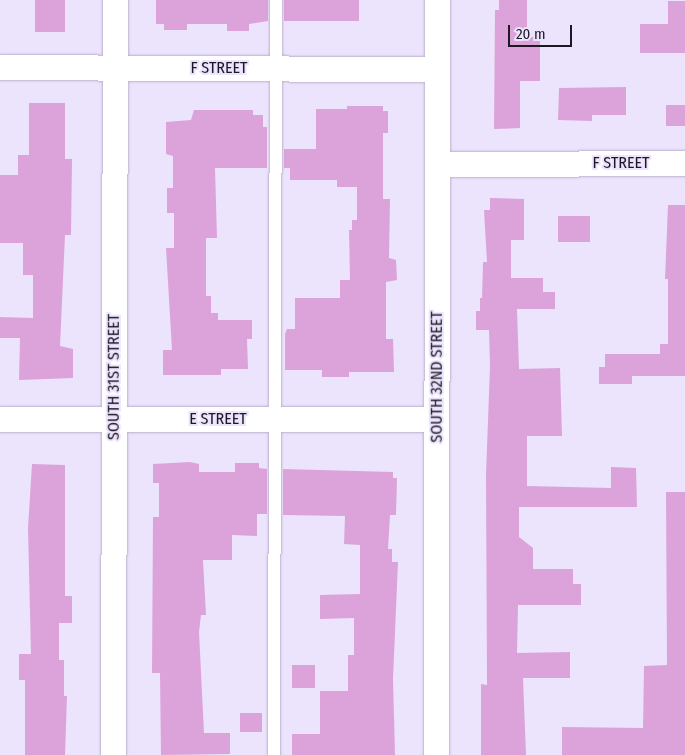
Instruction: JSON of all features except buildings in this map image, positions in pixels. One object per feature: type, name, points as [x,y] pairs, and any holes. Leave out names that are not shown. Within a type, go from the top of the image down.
[{"type":"street","name":"SOUTH 31ST STREET","points":[[113,755],[115,0]]},
{"type":"street","name":"SOUTH 32ND STREET","points":[[436,755],[437,0]]},
{"type":"street","name":"F STREET","points":[[0,67],[437,69]]},
{"type":"street","name":"F STREET","points":[[438,164],[685,163]]},
{"type":"street","name":"E STREET","points":[[0,418],[436,418]]},
{"type":"lane","points":[[274,755],[276,0]]}]
